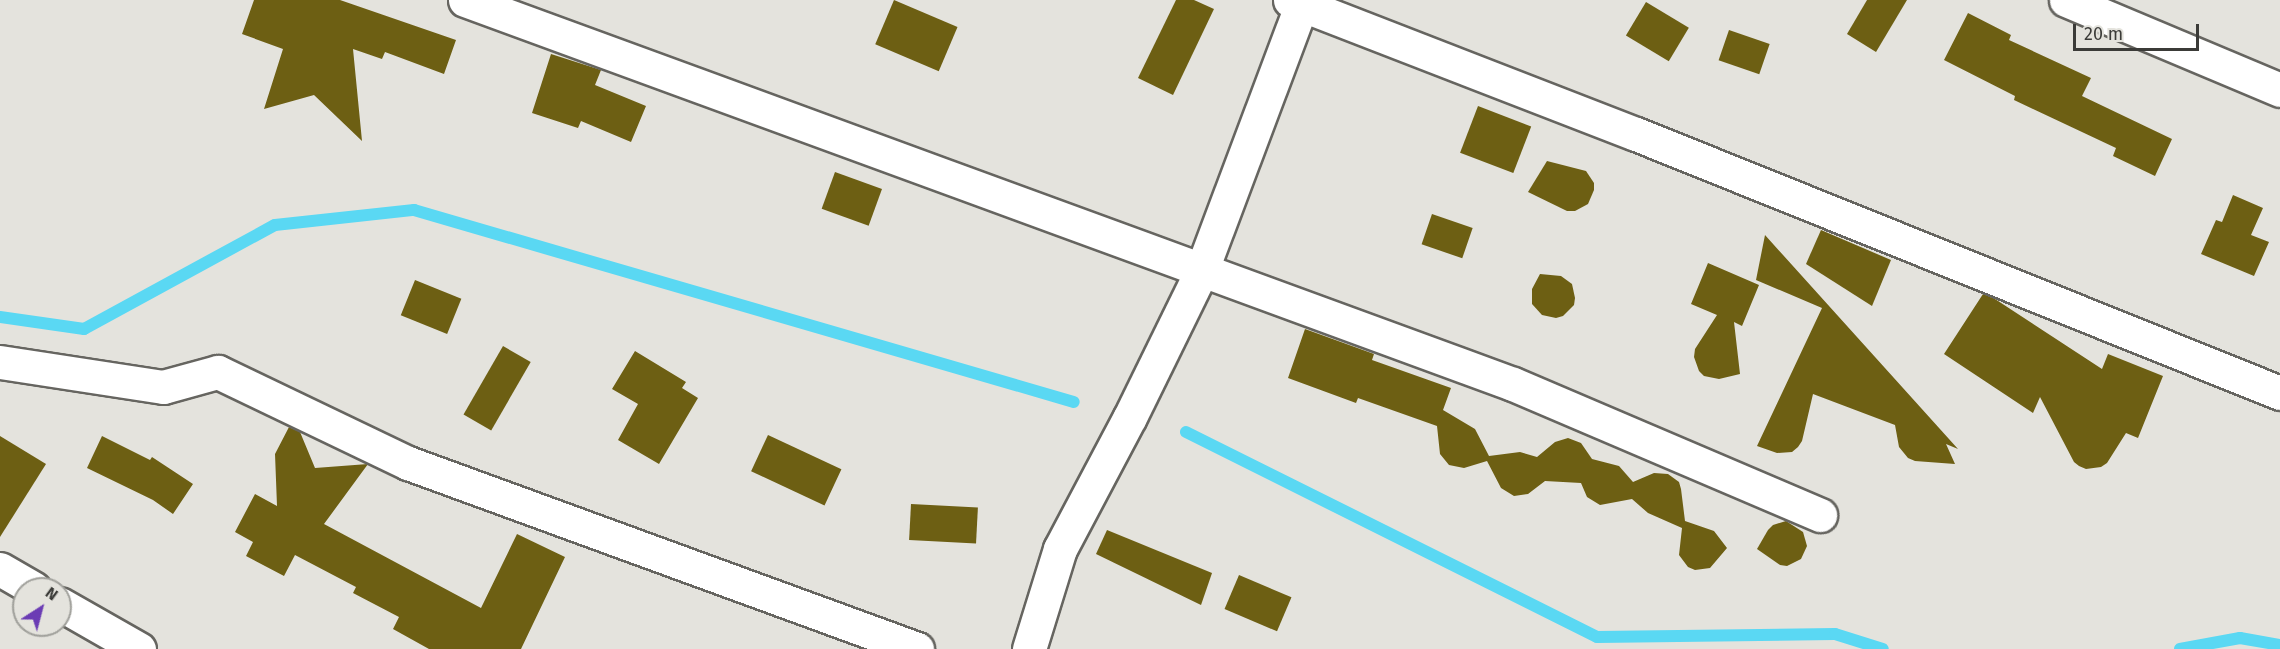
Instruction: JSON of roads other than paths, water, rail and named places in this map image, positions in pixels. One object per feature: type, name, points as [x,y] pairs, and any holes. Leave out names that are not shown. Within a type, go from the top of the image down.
[{"type":"street","points":[[465,0],[1201,272],[1513,384],[1820,515]]},
{"type":"street","points":[[2066,0],[2280,90]]},
{"type":"street","points":[[1029,649],[1060,549],[1130,417],[1201,272],[1298,2],[1647,138],[2280,393]]},
{"type":"street","points":[[0,362],[163,387],[218,372],[408,463],[917,649]]},
{"type":"street","points":[[0,569],[14,577]]},
{"type":"street","points":[[72,611],[139,649]]},
{"type":"waterway","points":[[0,317],[84,329],[275,225],[414,210],[1074,402]]},
{"type":"waterway","points":[[1186,432],[1597,637],[1835,634],[1883,649]]},
{"type":"waterway","points":[[2180,649],[2240,638],[2280,645]]}]
